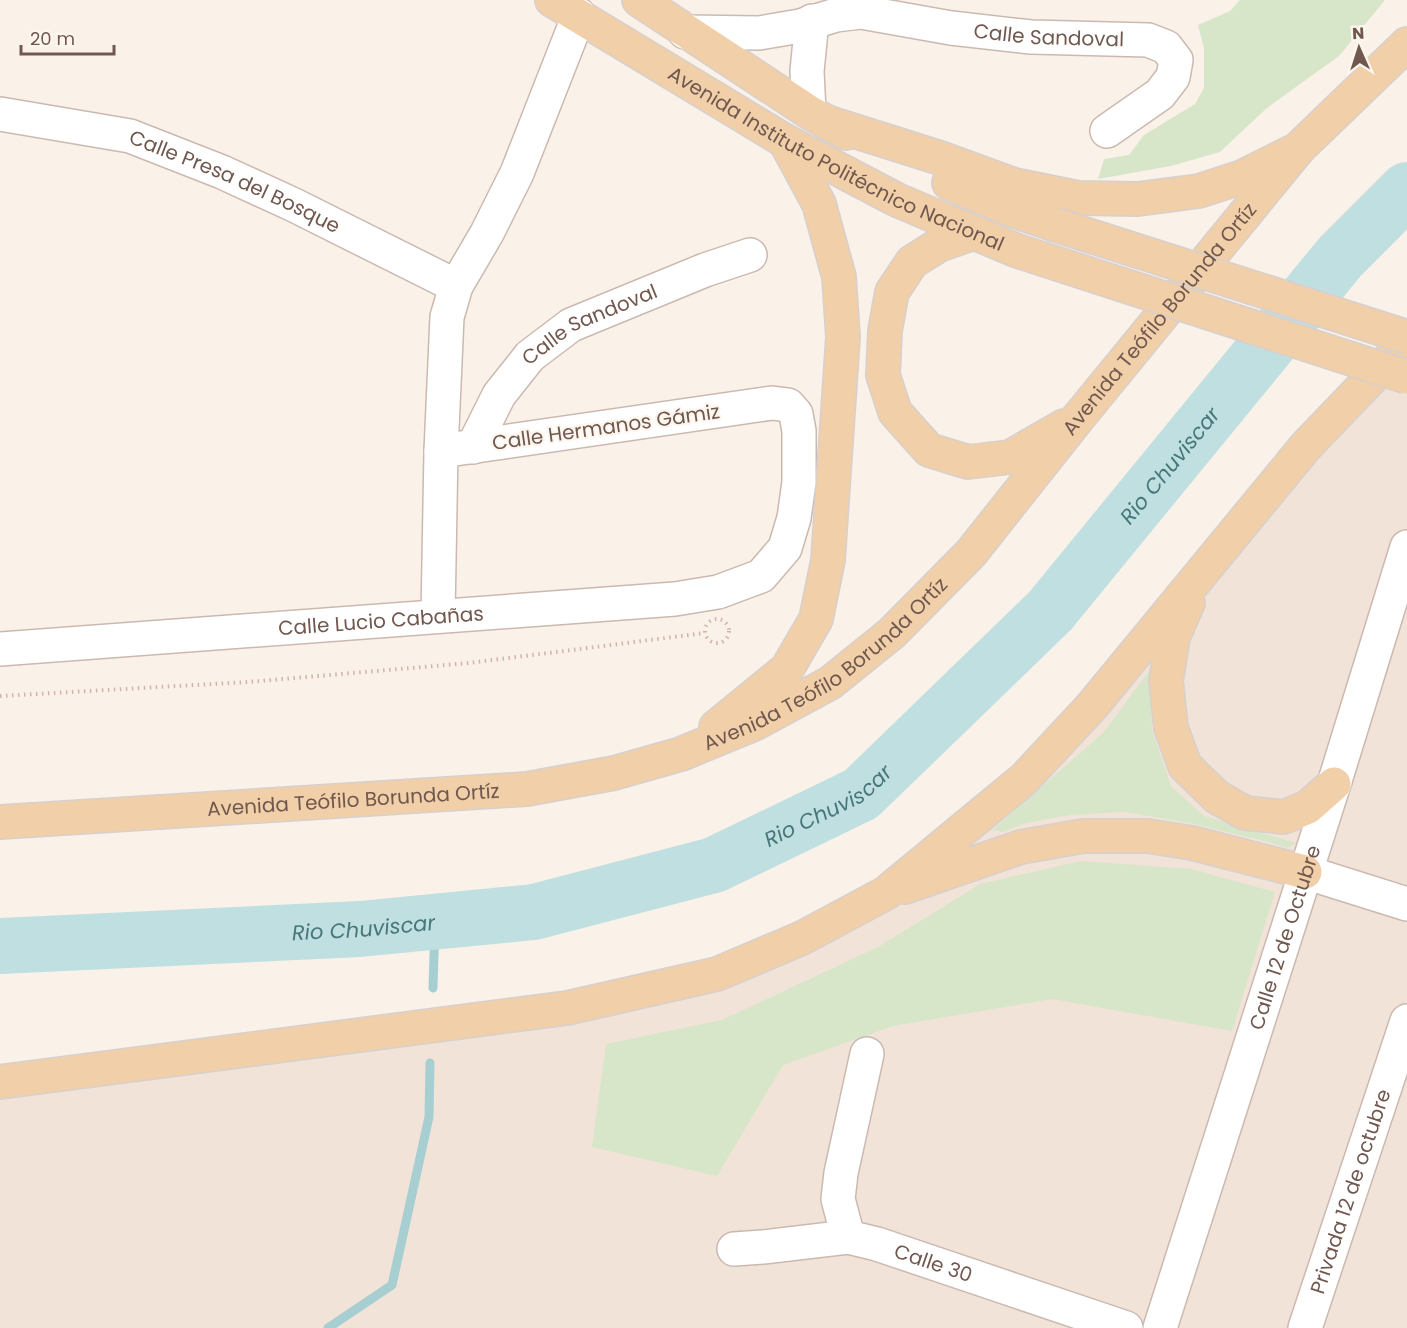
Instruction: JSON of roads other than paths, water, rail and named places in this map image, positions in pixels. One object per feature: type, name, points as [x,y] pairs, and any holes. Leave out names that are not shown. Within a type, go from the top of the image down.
[{"type":"main road","name":"Avenida Instituto Politécnico Nacional","points":[[639,0],[818,117],[915,169],[1009,209],[1407,339]]},
{"type":"main road","name":"Avenida Instituto Politécnico Nacional","points":[[566,7],[785,141],[897,200],[1015,250],[1407,377]]},
{"type":"main road","name":"Avenida Teófilo Borunda Ortíz","points":[[0,822],[527,789],[614,773],[681,754],[756,723],[830,682],[892,633],[972,553],[1078,418],[1299,148],[1407,44]]},
{"type":"main road","points":[[818,117],[1014,185],[1078,198],[1138,199],[1199,190],[1242,177],[1299,148]]},
{"type":"main road","points":[[681,754],[787,669],[816,619],[828,560],[843,337],[839,277],[819,204],[785,141]]},
{"type":"main road","points":[[973,233],[939,245],[912,262],[892,292],[885,331],[883,375],[895,412],[929,450],[968,462],[1010,457],[1078,418]]},
{"type":"main road","points":[[886,893],[1024,779],[1092,706],[1306,446],[1407,339]]},
{"type":"main road","points":[[1200,572],[1173,637],[1166,681],[1171,728],[1185,765],[1217,797],[1245,813],[1284,817],[1308,807],[1334,784]]},
{"type":"main road","points":[[0,1082],[567,1008],[717,974],[802,938],[886,893],[1021,846],[1083,836],[1148,836],[1192,843],[1305,872]]},
{"type":"street","points":[[438,615],[441,452],[447,317],[456,286],[487,233],[517,173],[566,7]]},
{"type":"street","name":"Calle Sandoval","points":[[685,32],[759,33],[800,26],[836,15],[861,12],[951,28],[1019,35],[1148,40],[1166,46],[1176,60],[1173,77],[1160,94],[1107,131]]},
{"type":"street","points":[[812,21],[807,72],[818,117]]},
{"type":"street","name":"Calle Presa del Bosque","points":[[0,114],[130,136],[222,172],[294,205],[456,286]]},
{"type":"street","name":"Calle Sandoval","points":[[473,447],[500,394],[530,357],[571,325],[705,270],[750,255]]},
{"type":"street","name":"Calle Hermanos Gámiz","points":[[441,452],[772,403],[788,405],[796,414],[799,431],[799,482],[794,518],[785,548],[761,576]]},
{"type":"street","name":"Calle 12 de Octubre","points":[[1160,1328],[1334,784],[1407,547]]},
{"type":"street","name":"Calle Lucio Cabañas","points":[[0,649],[675,599],[718,592],[761,576]]},
{"type":"street","points":[[1305,872],[1407,904]]},
{"type":"street","name":"Privada 12 de octubre","points":[[1305,1328],[1407,1021]]},
{"type":"street","points":[[848,1237],[838,1199],[841,1173],[867,1054]]},
{"type":"street","name":"Calle 30","points":[[734,1248],[848,1237],[877,1244],[1126,1328]]},
{"type":"waterway","name":"Rio Chuviscar","points":[[0,946],[360,929],[534,912],[714,865],[861,794],[1050,611],[1340,257],[1407,190]]},
{"type":"waterway","points":[[433,988],[435,922]]},
{"type":"waterway","points":[[328,1328],[392,1285],[429,1117],[430,1063]]}]
